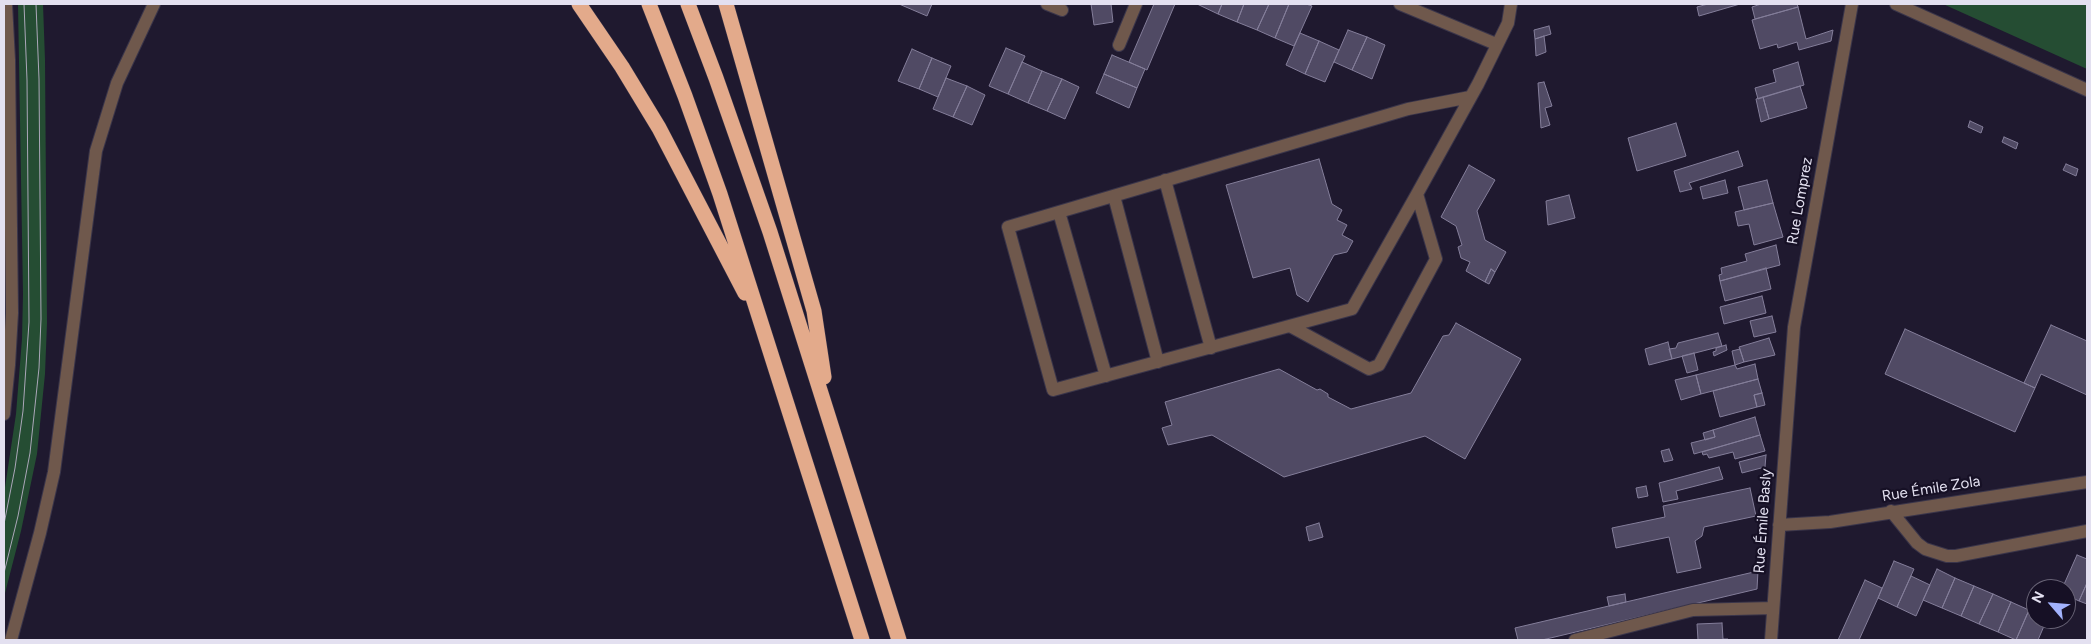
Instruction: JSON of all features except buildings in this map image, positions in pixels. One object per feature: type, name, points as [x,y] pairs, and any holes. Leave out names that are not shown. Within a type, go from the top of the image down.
[{"type":"highway","points":[[579,4],[622,67],[654,119],[762,325]]},
{"type":"highway","points":[[649,4],[708,161],[862,640]]},
{"type":"highway","points":[[688,4],[770,232],[899,640]]},
{"type":"highway","points":[[726,4],[814,311],[830,421]]},
{"type":"street","points":[[4,414],[12,313],[6,4]]},
{"type":"street","points":[[11,640],[40,533],[54,472],[96,151],[117,83],[154,4]]},
{"type":"street","points":[[1046,4],[1062,10]]},
{"type":"street","points":[[1119,45],[1136,4]]},
{"type":"street","points":[[1400,4],[1496,44]]},
{"type":"street","points":[[1470,97],[1408,109],[1008,227],[1053,390],[1352,309],[1470,97],[1508,23],[1511,4]]},
{"type":"street","name":"Rue Lomprez","points":[[1788,404],[1797,308],[1852,4]]},
{"type":"street","points":[[1896,4],[2087,90]]},
{"type":"street","points":[[1165,180],[1212,348]]},
{"type":"street","points":[[1290,326],[1369,369],[1378,364],[1436,259],[1417,194]]},
{"type":"street","points":[[1114,196],[1158,362]]},
{"type":"street","points":[[1059,212],[1106,376]]},
{"type":"street","name":"Rue Émile Basly","points":[[1770,640],[1788,404]]},
{"type":"street","name":"Rue Émile Zola","points":[[1779,525],[1830,522],[2087,482]]},
{"type":"street","points":[[1891,511],[1921,546],[1935,553],[1947,556],[1956,556],[2087,531]]},
{"type":"street","points":[[1575,640],[1693,610],[1773,608]]},
{"type":"green space","points":[[18,4],[43,4],[47,323],[45,374],[37,454],[21,531],[4,597],[4,494],[16,414],[22,339],[23,294]]},
{"type":"green space","points":[[1943,4],[2087,4],[2087,69]]},
{"type":"tram line","points":[[4,524],[15,468],[23,411],[29,322],[27,80],[24,4]]},
{"type":"tram line","points":[[4,573],[18,516],[30,453],[39,368],[41,319],[39,79],[36,4]]}]
